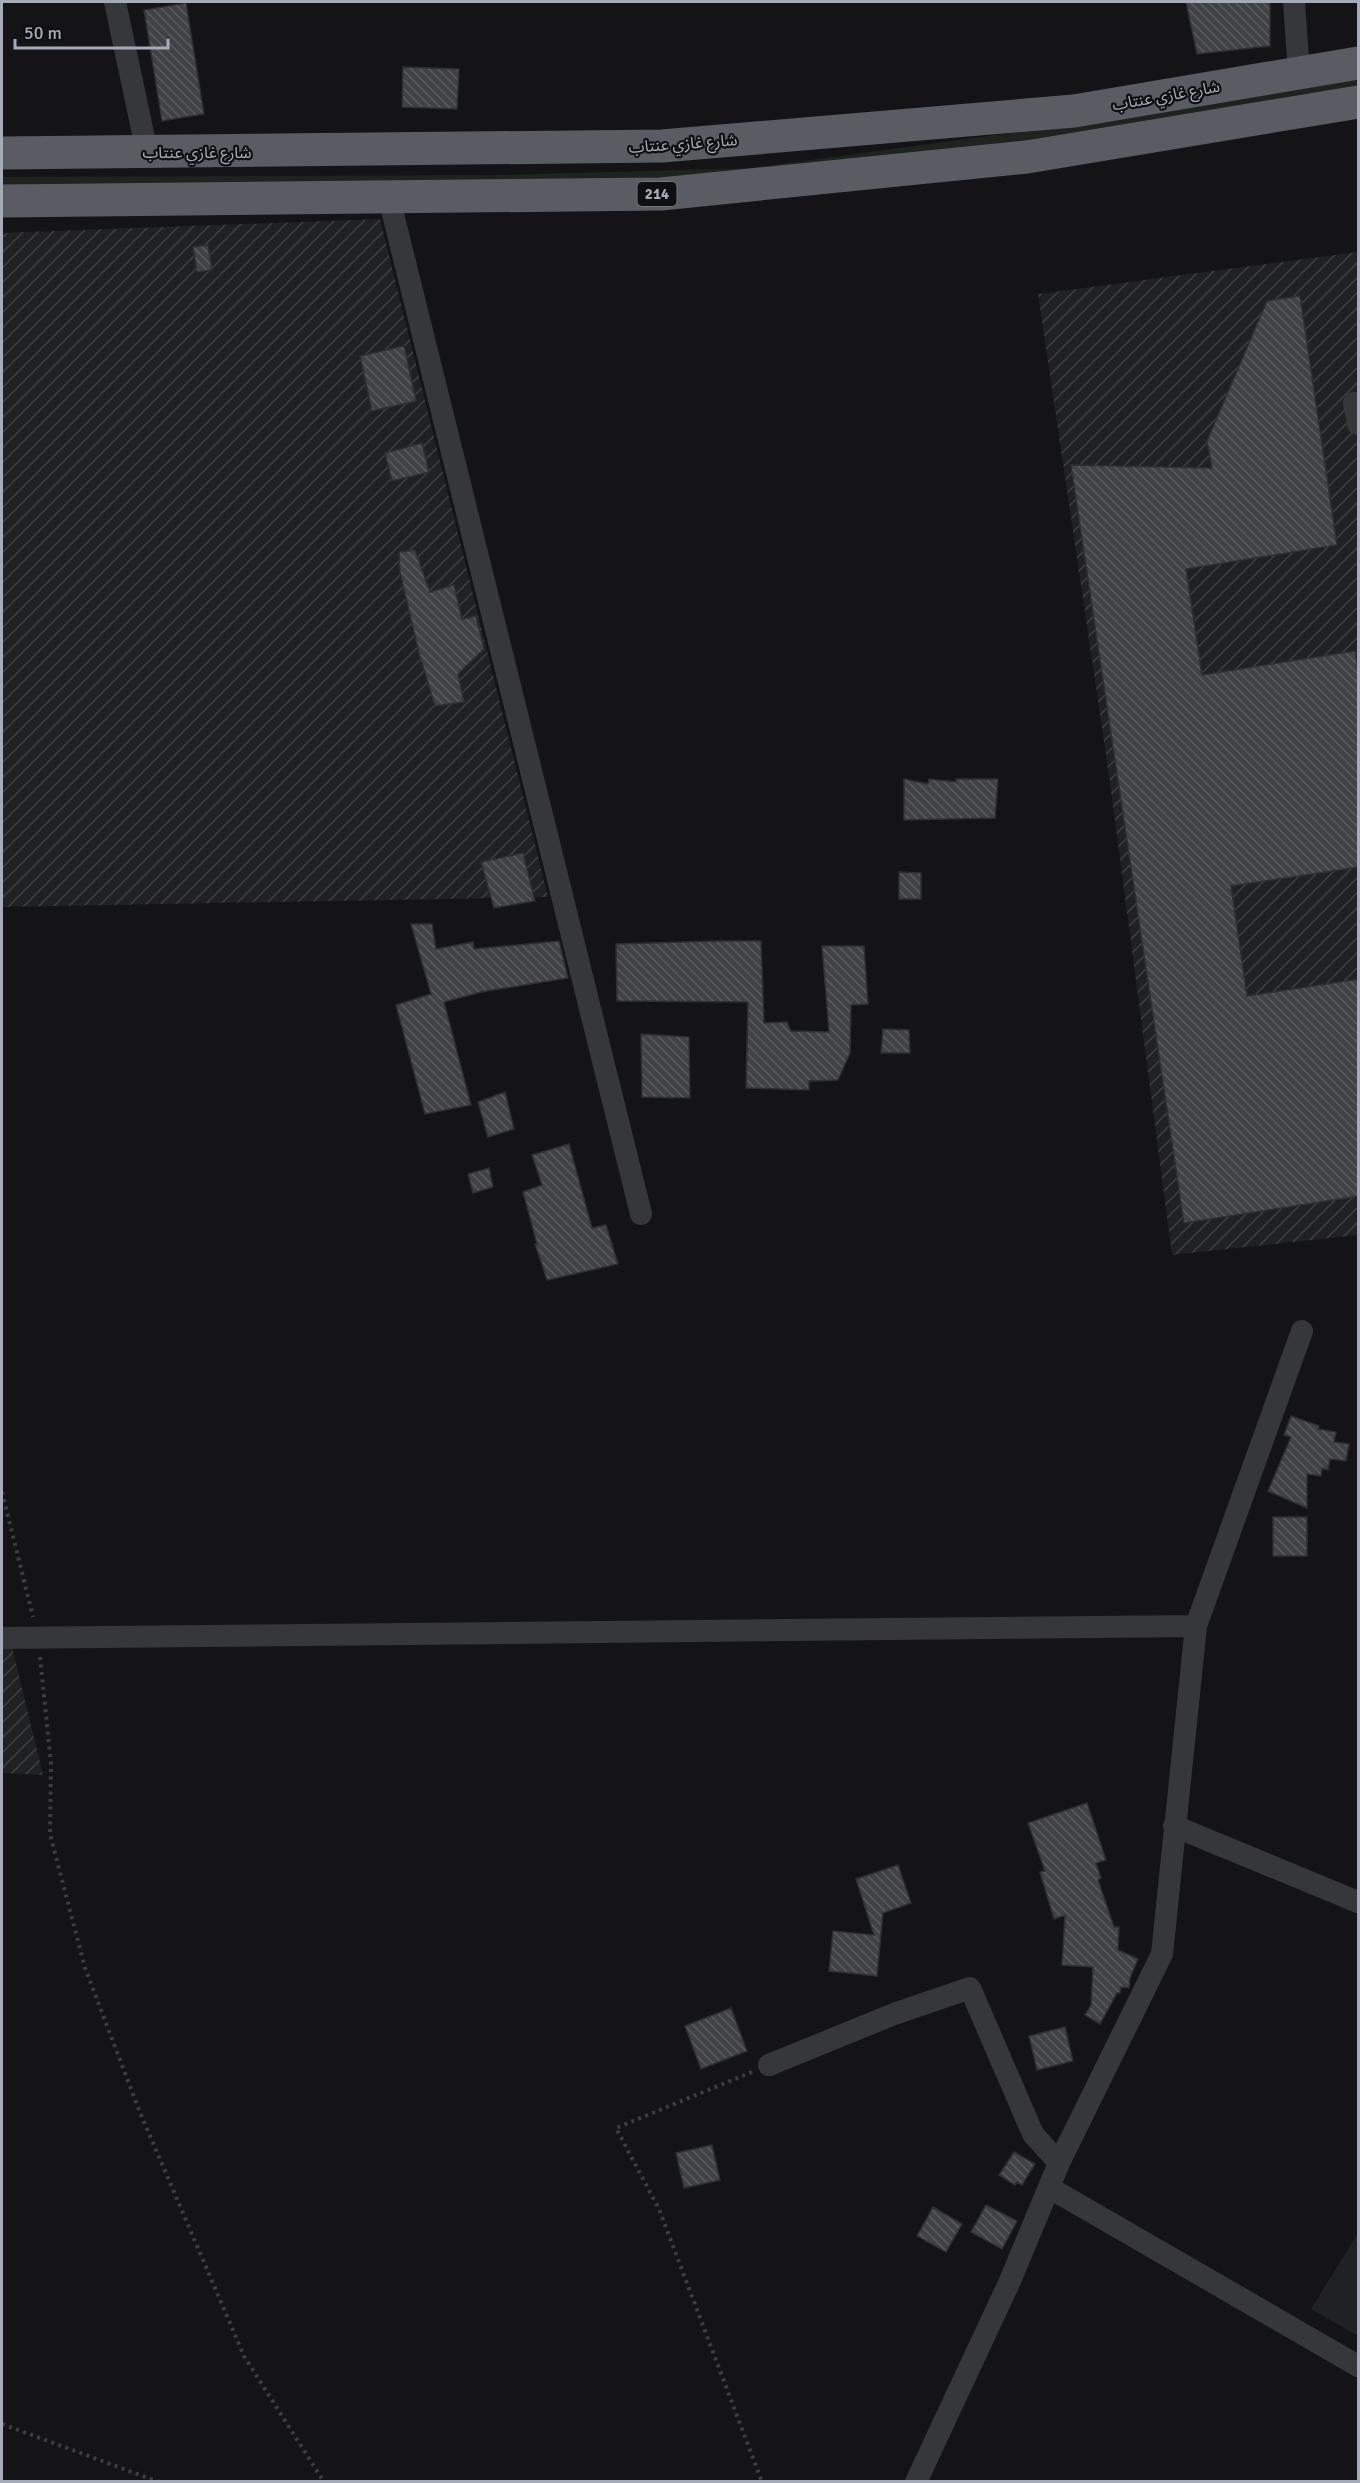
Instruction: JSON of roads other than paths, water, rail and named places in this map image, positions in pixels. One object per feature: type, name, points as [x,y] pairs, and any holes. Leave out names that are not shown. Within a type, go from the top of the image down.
[{"type":"highway","name":"شارع غازي عنتاب","points":[[2,153],[663,146],[1074,111],[1359,63]]},
{"type":"highway","name":"214","points":[[2,201],[661,194],[1027,157],[1359,102]]},
{"type":"street","points":[[114,2],[147,152]]},
{"type":"street","points":[[1294,2],[1299,73]]},
{"type":"street","points":[[389,198],[641,1214]]},
{"type":"street","points":[[1359,403],[1354,403],[1359,424]]},
{"type":"street","points":[[916,2481],[1010,2281],[1059,2163],[1162,1954],[1196,1626],[1302,1331]]},
{"type":"street","points":[[2,1638],[1196,1626]]},
{"type":"street","points":[[1174,1826],[1359,1902]]},
{"type":"street","points":[[769,2065],[894,2014],[970,1988],[1033,2134],[1059,2163]]},
{"type":"street","points":[[1050,2188],[1359,2366]]}]
